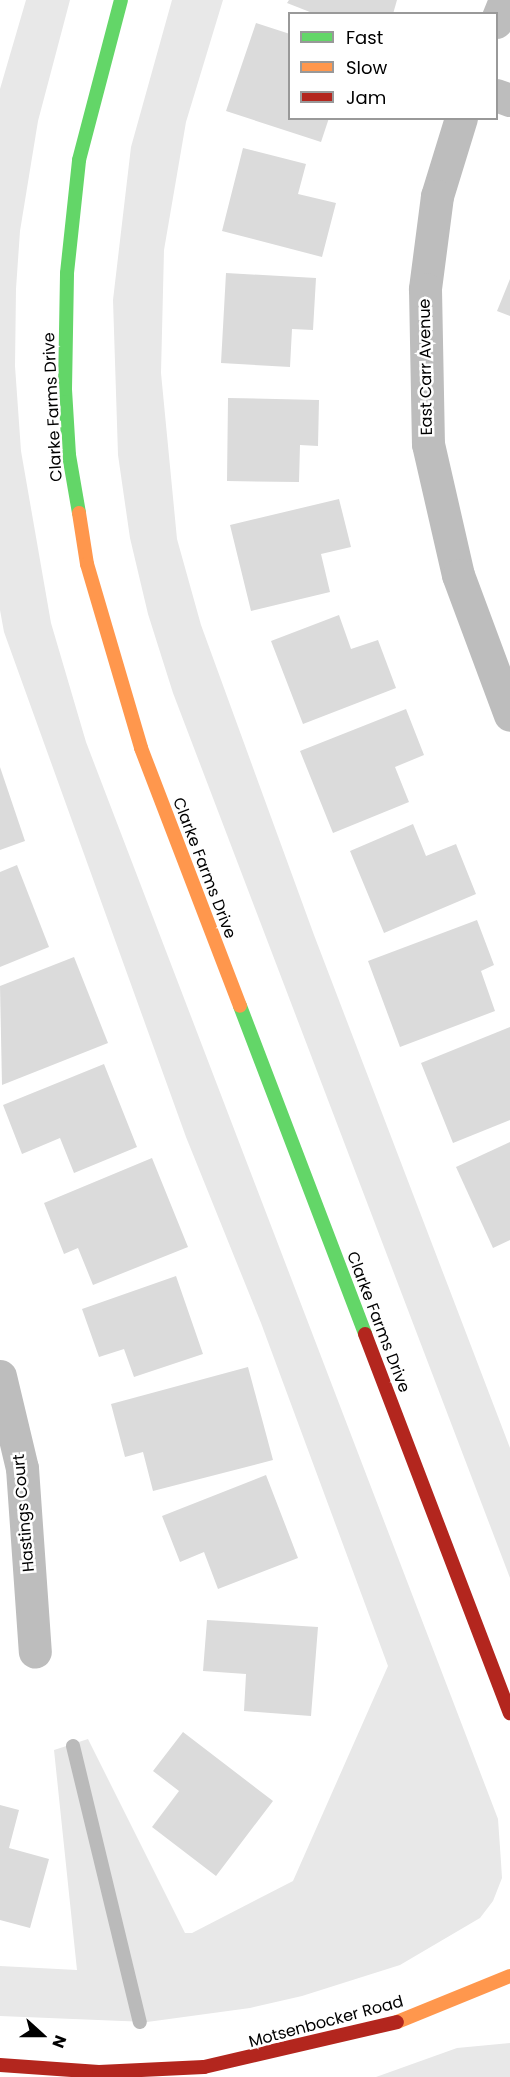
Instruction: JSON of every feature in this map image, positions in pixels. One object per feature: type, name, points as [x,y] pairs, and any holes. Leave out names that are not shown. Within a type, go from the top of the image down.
[{"type":"street","name":"Clarke Farms Drive","points":[[122,0],[83,140],[67,273],[65,389],[69,455],[87,564],[141,748],[510,1713]]},
{"type":"street","points":[[498,17],[505,0]]},
{"type":"street","name":"East Carr Avenue","points":[[460,120],[437,196],[425,289],[428,444],[458,575],[510,715]]},
{"type":"street","name":"Hastings Court","points":[[0,1376],[22,1468],[35,1652]]},
{"type":"street","name":"Motsenbocker Road","points":[[0,2065],[99,2072],[204,2067],[239,2061],[306,2048],[403,2020],[510,1976]]},
{"type":"shaded area","points":[[26,0],[70,0],[38,121],[20,231],[16,289],[15,366],[21,451],[51,623],[86,742],[498,1819],[502,1878],[493,1901],[480,1918],[400,1965],[302,1996],[250,2008],[147,2022],[0,2016],[0,1966],[77,1970],[54,1750],[88,1739],[185,1933],[192,1933],[293,1881],[388,1666],[261,1323],[186,1137],[4,632],[0,610],[0,89]]},
{"type":"shaded area","points":[[172,0],[223,0],[186,122],[164,250],[161,373],[177,539],[201,625],[314,935],[510,1448],[510,1578],[173,693],[148,614],[130,538],[118,455],[113,300],[131,147]]},
{"type":"shaded area","points":[[510,2043],[510,2077],[376,2077],[457,2048]]},
{"type":"building","points":[[289,0],[397,0],[394,12],[310,12],[287,3]]},
{"type":"building","points":[[256,23],[288,33],[288,120],[328,120],[321,142],[226,111]]},
{"type":"building","points":[[243,148],[306,164],[298,194],[336,203],[322,257],[222,231]]},
{"type":"building","points":[[226,273],[316,278],[313,330],[292,329],[290,367],[221,363]]},
{"type":"building","points":[[510,279],[510,316],[497,311]]},
{"type":"building","points":[[228,398],[319,400],[318,446],[300,445],[299,482],[227,481]]},
{"type":"building","points":[[339,499],[351,547],[321,554],[330,592],[251,611],[230,525]]},
{"type":"building","points":[[339,615],[351,649],[378,640],[396,688],[303,724],[271,641]]},
{"type":"building","points":[[406,709],[424,755],[395,767],[409,802],[333,833],[300,751]]},
{"type":"building","points":[[0,767],[25,841],[0,850]]},
{"type":"building","points":[[413,824],[426,856],[456,844],[476,894],[384,933],[350,851]]},
{"type":"building","points":[[17,865],[49,947],[0,967],[0,872]]},
{"type":"building","points":[[477,920],[494,965],[481,971],[495,1011],[400,1047],[368,961]]},
{"type":"building","points":[[74,957],[108,1043],[2,1085],[0,986]]},
{"type":"building","points":[[510,1027],[510,1120],[453,1143],[421,1063]]},
{"type":"building","points":[[104,1064],[137,1147],[74,1173],[60,1138],[22,1154],[3,1105]]},
{"type":"building","points":[[510,1142],[510,1240],[493,1248],[456,1167]]},
{"type":"building","points":[[152,1158],[188,1247],[93,1285],[78,1248],[64,1254],[44,1203]]},
{"type":"building","points":[[176,1276],[203,1354],[134,1377],[124,1349],[99,1357],[82,1309]]},
{"type":"building","points":[[248,1367],[273,1460],[153,1491],[143,1452],[125,1457],[111,1404]]},
{"type":"building","points":[[266,1475],[298,1558],[218,1589],[204,1552],[180,1562],[162,1516]]},
{"type":"building","points":[[207,1620],[318,1627],[311,1716],[244,1711],[246,1674],[203,1671]]},
{"type":"building","points":[[183,1732],[273,1801],[216,1876],[152,1827],[179,1791],[153,1771]]},
{"type":"building","points":[[0,1805],[19,1810],[9,1848],[49,1859],[30,1928],[0,1920]]},
{"type":"waterway","points":[[73,1746],[140,2022]]},
{"type":"traffic: fast","points":[[79,513],[69,455],[65,389],[67,273],[79,160],[121,0]]},
{"type":"traffic: fast","points":[[240,1006],[365,1334]]},
{"type":"traffic: slow","points":[[79,513],[87,564],[141,748],[240,1006]]},
{"type":"traffic: slow","points":[[397,2022],[510,1976]]},
{"type":"traffic: jam","points":[[365,1334],[510,1713]]},
{"type":"traffic: jam","points":[[0,2065],[99,2072],[204,2067],[397,2022]]}]
